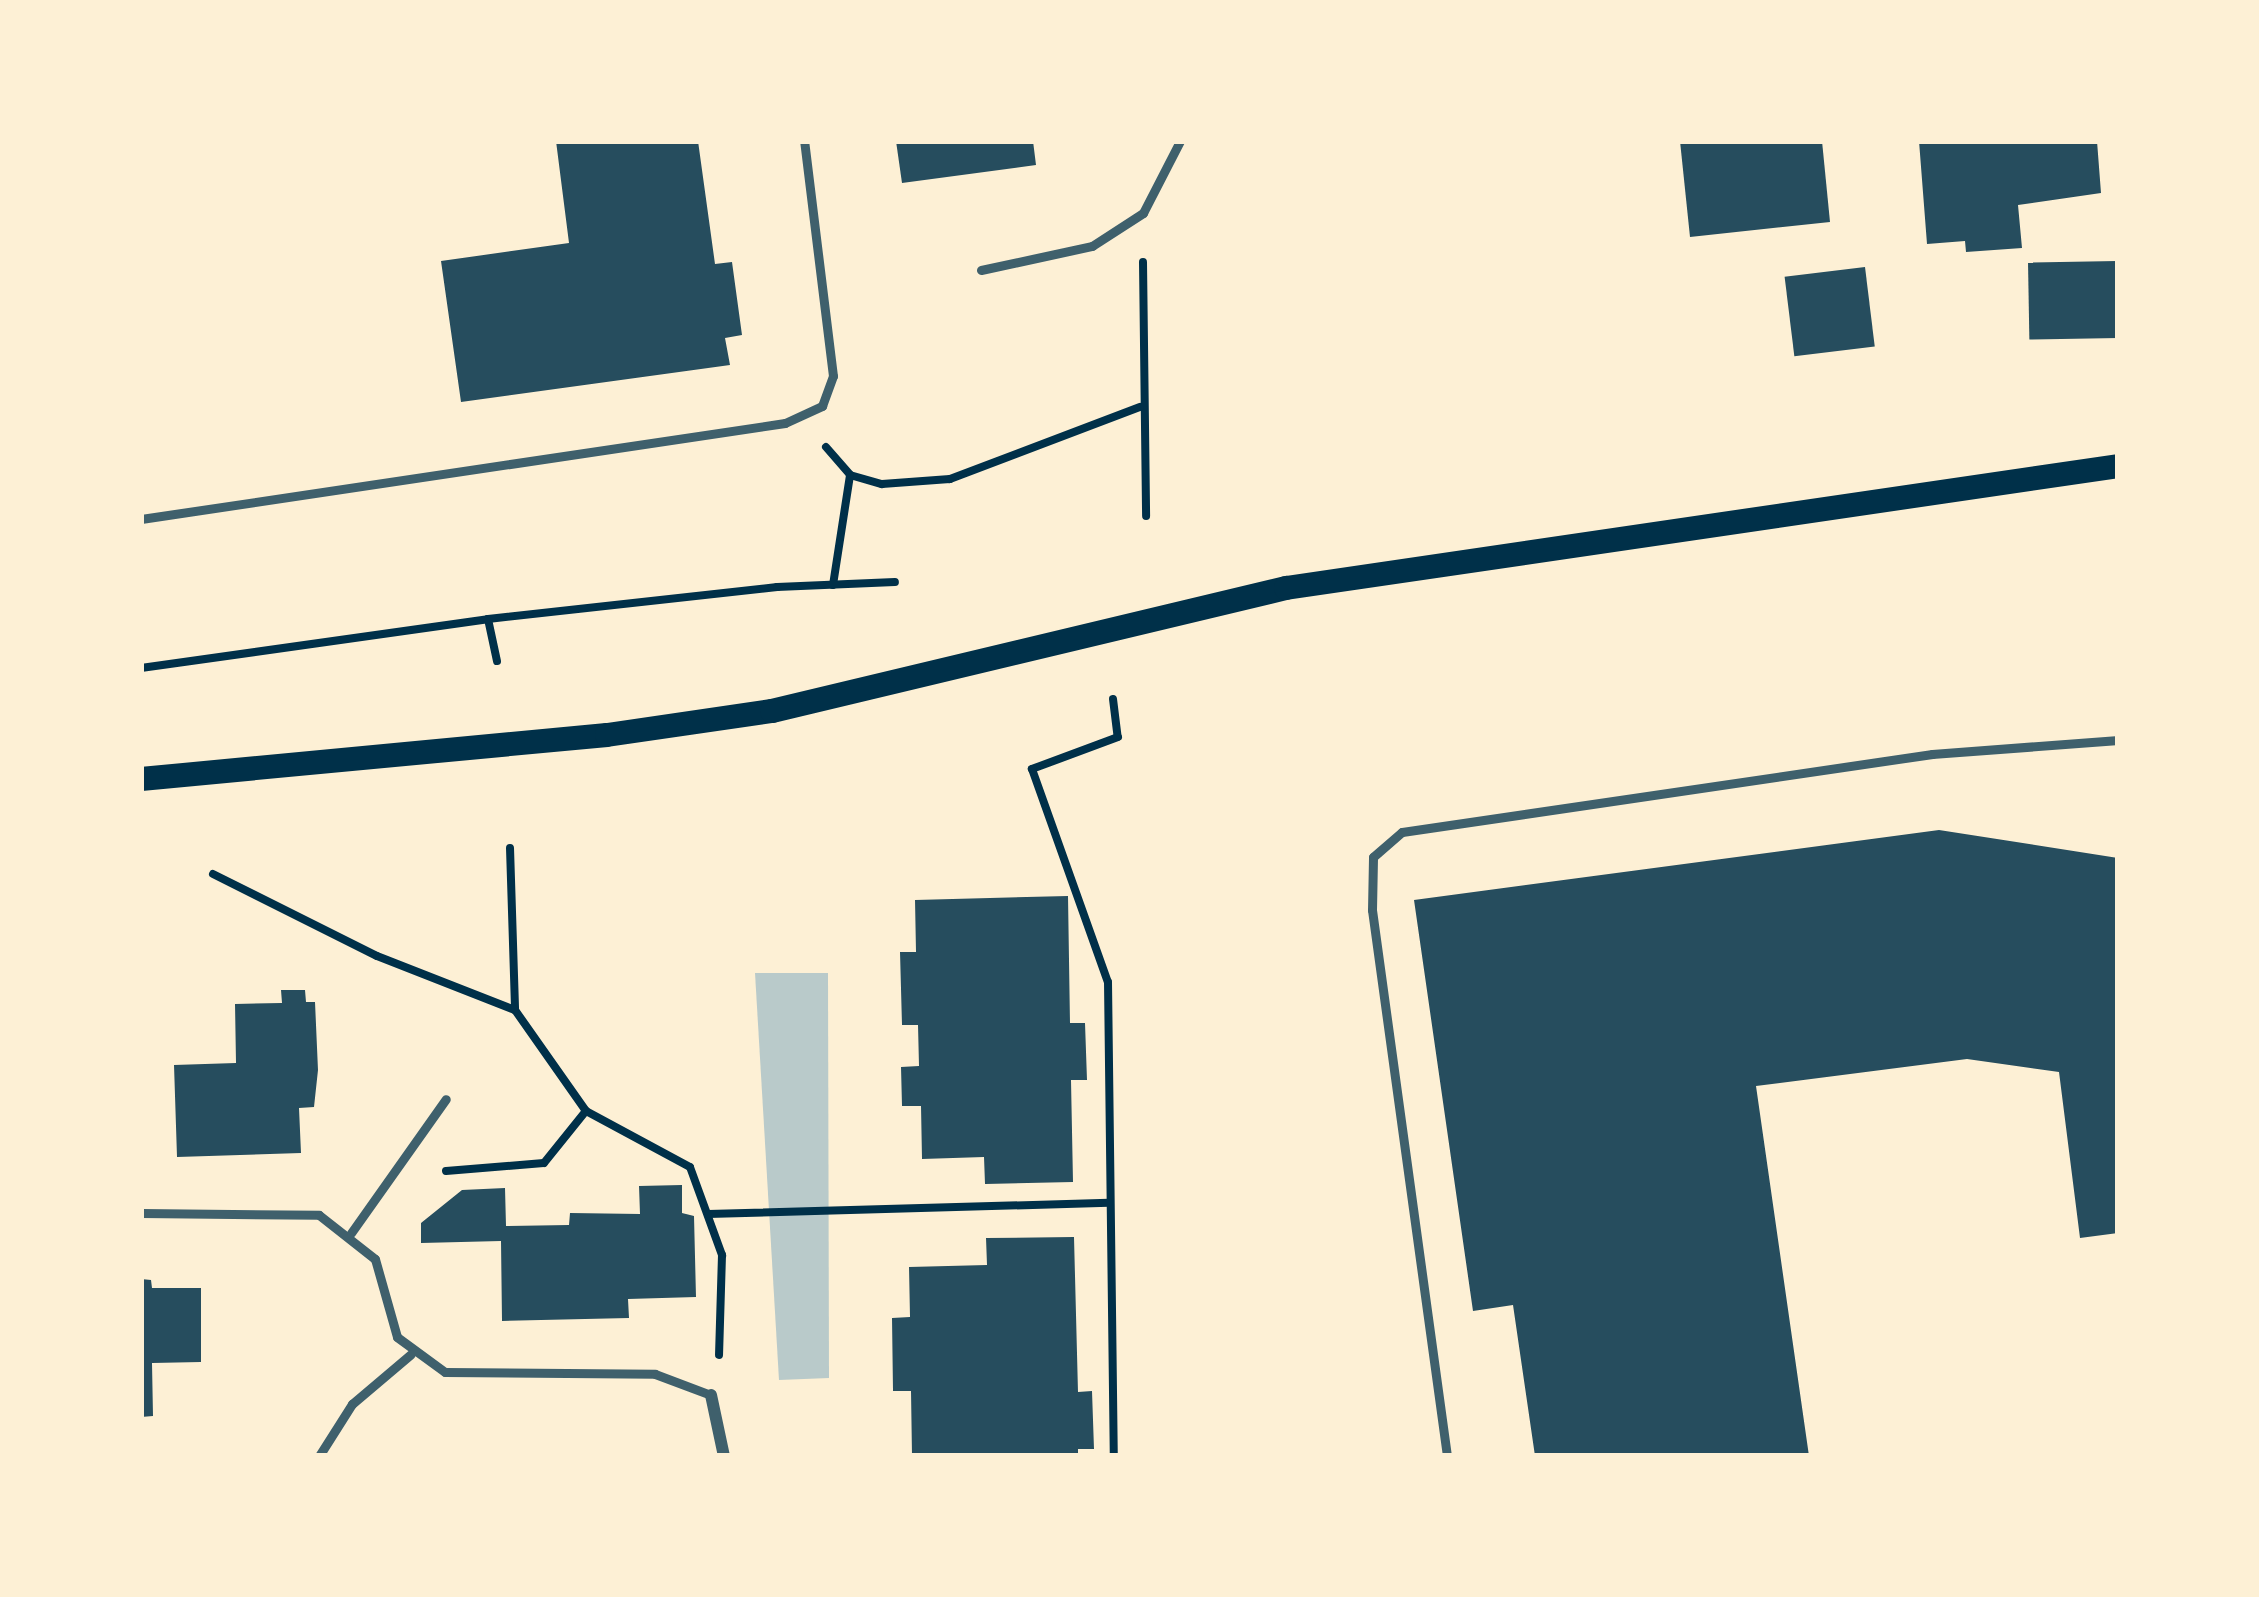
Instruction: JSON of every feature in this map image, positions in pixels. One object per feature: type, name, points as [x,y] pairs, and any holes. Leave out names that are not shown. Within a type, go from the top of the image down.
[{"type":"main road","points":[[141,779],[608,735],[772,711],[1286,588],[2118,466]]},
{"type":"street","points":[[711,1395],[724,1456]]},
{"type":"lane","points":[[141,519],[799,416],[822,406],[833,376],[805,141]]},
{"type":"lane","points":[[981,270],[1092,246],[1143,213],[1180,141]]},
{"type":"lane","points":[[1447,1456],[1372,910],[1373,857],[1402,832],[1932,754],[2118,740]]},
{"type":"lane","points":[[351,1233],[446,1100]]},
{"type":"lane","points":[[141,1213],[309,1212],[351,1233],[375,1259],[398,1336],[411,1354],[445,1372],[655,1374],[711,1395]]},
{"type":"lane","points":[[319,1456],[352,1404],[411,1354]]},
{"type":"path","points":[[1143,213],[1140,407],[1146,516]]},
{"type":"path","points":[[799,416],[850,475],[882,484],[950,479],[1140,407]]},
{"type":"path","points":[[833,585],[850,475]]},
{"type":"path","points":[[141,668],[488,619],[895,582]]},
{"type":"path","points":[[488,619],[497,661]]},
{"type":"path","points":[[1113,699],[1118,737],[1032,769],[1108,982],[1114,1456]]},
{"type":"path","points":[[510,848],[515,1010],[586,1111],[690,1167],[708,1214],[722,1255],[725,1328],[711,1395]]},
{"type":"path","points":[[213,874],[377,956],[515,1010]]},
{"type":"path","points":[[394,1173],[544,1163],[586,1111]]},
{"type":"path","points":[[708,1214],[1109,1203]]},
{"type":"shaded area","points":[[755,973],[828,973],[829,1378],[779,1380]]},
{"type":"building","points":[[556,141],[698,141],[715,264],[732,262],[742,335],[725,338],[730,365],[461,402],[441,261],[569,243]]},
{"type":"building","points":[[896,141],[1033,141],[1036,165],[902,183]]},
{"type":"building","points":[[1680,141],[1822,141],[1830,222],[1690,237]]},
{"type":"building","points":[[1919,141],[2097,141],[2101,193],[2018,205],[2022,248],[1966,252],[1965,241],[1927,244]]},
{"type":"building","points":[[2117,261],[2118,338],[2029,340],[2028,263]]},
{"type":"building","points":[[1865,267],[1875,346],[1794,356],[1785,277]]},
{"type":"building","points":[[1939,830],[2118,858],[2118,1233],[2080,1238],[2059,1072],[1967,1059],[1756,1086],[1809,1456],[1535,1456],[1513,1305],[1473,1311],[1414,900]]},
{"type":"building","points":[[1068,896],[1070,1023],[1085,1023],[1087,1080],[1071,1080],[1073,1182],[985,1184],[984,1157],[922,1159],[921,1106],[902,1106],[901,1067],[919,1066],[918,1025],[902,1025],[900,952],[916,952],[915,900]]},
{"type":"building","points":[[281,990],[305,990],[306,1002],[315,1002],[318,1070],[314,1107],[299,1108],[301,1153],[177,1157],[174,1065],[236,1063],[235,1004],[282,1003]]},
{"type":"building","points":[[682,1185],[682,1213],[694,1216],[696,1297],[628,1299],[629,1318],[502,1321],[501,1241],[421,1243],[421,1223],[462,1190],[505,1188],[506,1226],[569,1225],[570,1213],[640,1214],[639,1186]]},
{"type":"building","points":[[1074,1237],[1078,1392],[1092,1391],[1094,1449],[1078,1449],[1078,1456],[912,1456],[911,1391],[893,1391],[892,1318],[910,1317],[909,1267],[987,1265],[986,1238]]},
{"type":"building","points":[[141,1279],[151,1280],[152,1288],[201,1288],[201,1362],[152,1363],[153,1416],[141,1417]]}]
